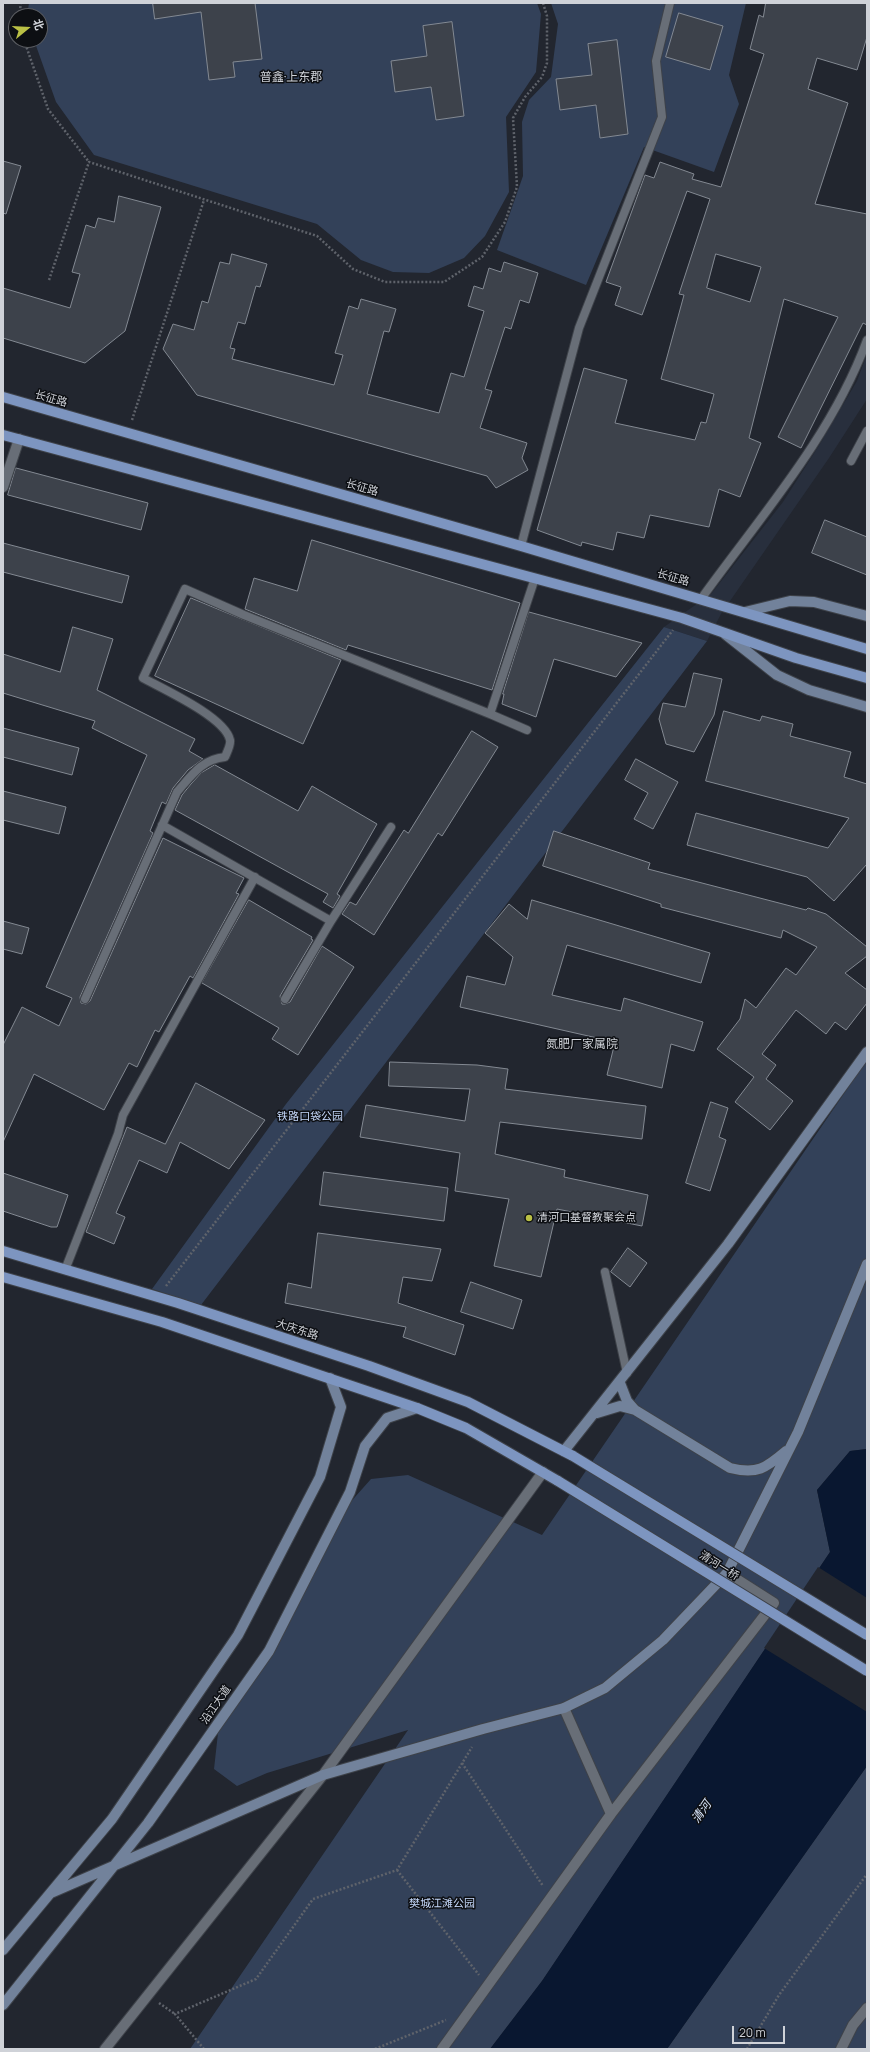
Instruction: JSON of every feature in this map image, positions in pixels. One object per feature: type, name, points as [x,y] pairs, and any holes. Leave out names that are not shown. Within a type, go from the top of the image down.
[{"type":"main road","name":"长征路","points":[[3,397],[521,546],[867,649]]},
{"type":"main road","points":[[3,435],[682,618],[796,658],[867,678]]},
{"type":"main road","name":"大庆东路","points":[[3,1251],[157,1297],[369,1366],[468,1402],[569,1454]]},
{"type":"main road","points":[[3,1277],[162,1322],[417,1408],[466,1428],[543,1472]]},
{"type":"main road","name":"清河一桥","points":[[569,1454],[867,1635]]},
{"type":"main road","name":"清河一桥","points":[[543,1472],[867,1671]]},
{"type":"street","points":[[3,487],[19,439]]},
{"type":"street","points":[[745,612],[790,601],[814,602],[867,616]]},
{"type":"street","points":[[722,632],[777,676],[809,690],[867,707]]},
{"type":"street","points":[[569,1454],[627,1373],[728,1244],[867,1052]]},
{"type":"street","points":[[51,1893],[322,1775],[483,1729],[564,1708],[605,1688],[664,1640],[727,1573],[790,1447],[867,1264]]},
{"type":"street","name":"沿江大道","points":[[3,1950],[112,1819],[238,1635],[320,1477],[341,1407],[330,1378]]},
{"type":"street","points":[[620,1383],[627,1401],[635,1410]]},
{"type":"street","points":[[597,1413],[620,1406],[635,1410],[730,1468],[745,1472],[756,1471],[769,1465],[790,1447]]},
{"type":"street","name":"沿江大道","points":[[3,2005],[148,1823],[269,1651],[350,1492],[365,1446],[387,1418],[417,1408]]},
{"type":"street","points":[[105,2049],[322,1775],[543,1472]]},
{"type":"street","points":[[442,2049],[611,1814],[774,1603],[727,1573]]},
{"type":"street","points":[[564,1708],[611,1814]]},
{"type":"street","points":[[841,2049],[853,2025],[867,2008]]},
{"type":"lane","points":[[521,546],[579,328],[662,117],[656,61],[670,3]]},
{"type":"lane","points":[[701,599],[814,444],[855,374],[867,340]]},
{"type":"lane","points":[[851,461],[867,431]]},
{"type":"lane","points":[[490,714],[534,578]]},
{"type":"lane","points":[[85,999],[177,792],[200,765],[215,758],[225,757],[230,740],[227,732],[215,718],[143,678],[185,589],[244,615],[527,730]]},
{"type":"lane","points":[[162,825],[331,921]]},
{"type":"lane","points":[[285,999],[331,921],[391,827]]},
{"type":"lane","points":[[64,1270],[118,1134],[122,1115],[255,878]]},
{"type":"lane","points":[[604,1272],[627,1373]]},
{"type":"path","points":[[27,48],[48,109],[89,162],[317,236],[353,269],[385,282],[444,282],[482,257],[505,222],[517,186],[513,118],[525,97],[542,77],[547,63],[547,16],[543,3]]},
{"type":"path","points":[[49,280],[89,162]]},
{"type":"path","points":[[128,433],[204,200]]},
{"type":"path","points":[[157,1297],[682,618]]},
{"type":"path","points":[[175,2014],[256,1979],[313,1899],[397,1870],[483,1729]]},
{"type":"path","points":[[462,1763],[551,1898]]},
{"type":"path","points":[[397,1870],[488,1985]]},
{"type":"path","points":[[747,2049],[779,1995],[867,1874]]},
{"type":"path","points":[[147,1996],[175,2014],[204,2049]]},
{"type":"path","points":[[375,2049],[448,2019]]},
{"type":"shaded area","points":[[867,354],[867,399],[829,458],[721,614],[707,641],[664,627],[711,594],[783,502],[857,381]]},
{"type":"green space","points":[[29,3],[537,3],[541,14],[536,72],[506,117],[509,192],[485,236],[464,258],[429,273],[393,272],[361,260],[317,224],[94,155],[56,102],[37,48],[48,48],[48,8],[28,8]]},
{"type":"green space","points":[[551,3],[746,3],[729,75],[739,104],[714,172],[644,147],[586,285],[497,250],[523,176],[522,122],[529,100],[551,77],[558,24]]},
{"type":"green space","name":"铁路口袋公园","points":[[664,627],[707,641],[201,1305],[152,1289],[286,1104]]},
{"type":"green space","name":"樊城江滩公园","points":[[867,1060],[867,1449],[850,1451],[817,1490],[830,1552],[542,1981],[490,2049],[190,2049],[408,1730],[267,1773],[237,1786],[214,1769],[218,1733],[347,1506],[371,1479],[408,1475],[542,1535]]},
{"type":"green space","points":[[867,1766],[867,2049],[667,2049]]},
{"type":"water","name":"清河","points":[[867,1449],[867,1766],[667,2049],[490,2049],[542,1981],[830,1552],[817,1490],[850,1451]]},
{"type":"pier","points":[[818,1567],[867,1598],[867,1712],[764,1648]]},
{"type":"building","points":[[153,3],[255,3],[262,59],[233,62],[235,77],[209,80],[201,12],[155,19]]},
{"type":"building","points":[[766,3],[867,3],[867,37],[857,70],[817,58],[808,89],[848,103],[815,204],[867,214],[867,325],[863,323],[801,448],[778,437],[838,317],[784,299],[749,438],[761,443],[740,497],[719,489],[709,527],[650,515],[644,538],[617,532],[613,550],[582,542],[581,546],[537,530],[584,368],[627,380],[615,423],[695,440],[701,422],[706,423],[714,394],[661,379],[684,295],[679,294],[710,199],[687,191],[642,315],[615,305],[621,287],[606,282],[645,175],[654,178],[660,162],[694,174],[692,179],[721,187],[764,54],[750,49],[759,15],[763,17]],"holes":[[[716,254],[761,267],[750,302],[707,288]]]},
{"type":"building","points":[[679,13],[723,26],[710,70],[666,57]]},
{"type":"building","points":[[452,22],[464,116],[436,120],[431,87],[395,92],[391,61],[427,56],[423,26]]},
{"type":"building","points":[[617,40],[628,134],[600,138],[596,105],[560,110],[556,79],[592,75],[588,44]]},
{"type":"building","points":[[3,161],[21,166],[6,214],[3,213]]},
{"type":"building","points":[[119,196],[161,207],[125,331],[85,363],[3,338],[3,288],[70,308],[80,274],[72,272],[86,225],[95,228],[98,218],[114,222]]},
{"type":"building","points":[[232,254],[267,264],[260,287],[256,286],[245,324],[238,322],[230,348],[235,349],[232,359],[334,385],[343,355],[335,353],[349,306],[358,309],[361,299],[396,309],[389,332],[384,331],[367,394],[439,413],[451,373],[464,377],[484,311],[468,306],[474,286],[483,289],[489,268],[501,272],[504,262],[538,273],[529,303],[520,300],[511,329],[505,327],[485,389],[492,391],[480,428],[527,443],[522,458],[528,470],[496,488],[487,476],[197,395],[163,349],[173,324],[194,330],[202,301],[208,303],[220,262],[229,264]]},
{"type":"building","points":[[16,468],[148,503],[141,530],[8,495]]},
{"type":"building","points":[[825,520],[867,537],[867,575],[812,553]]},
{"type":"building","points":[[312,540],[520,603],[492,690],[348,645],[346,650],[245,609],[254,578],[297,591]]},
{"type":"building","points":[[3,543],[129,576],[122,603],[3,572]]},
{"type":"building","points":[[191,598],[341,660],[303,744],[155,676]]},
{"type":"building","points":[[529,612],[642,643],[616,677],[554,659],[536,717],[502,704],[503,694]]},
{"type":"building","points":[[73,627],[113,639],[97,690],[195,739],[189,751],[203,759],[188,770],[173,788],[166,804],[162,802],[150,831],[153,833],[80,997],[81,1003],[86,1004],[90,1001],[163,838],[244,878],[236,893],[239,894],[193,978],[190,976],[159,1032],[155,1030],[137,1067],[129,1063],[104,1110],[34,1074],[3,1142],[3,1045],[22,1007],[59,1026],[72,998],[46,987],[147,755],[92,728],[95,721],[3,693],[3,654],[60,672]]},
{"type":"building","points":[[694,673],[722,679],[714,715],[694,752],[666,744],[659,719],[663,703],[685,707]]},
{"type":"building","points":[[724,711],[760,721],[762,716],[793,724],[790,736],[851,752],[844,777],[867,784],[867,864],[834,901],[807,877],[687,845],[696,813],[828,848],[849,818],[706,781]]},
{"type":"building","points":[[3,728],[79,748],[72,775],[3,757]]},
{"type":"building","points":[[472,731],[498,747],[442,836],[438,833],[374,935],[342,914],[350,902],[356,905],[404,830],[408,833]]},
{"type":"building","points":[[636,759],[678,782],[653,829],[634,819],[648,793],[625,780]]},
{"type":"building","points":[[215,765],[298,811],[312,786],[377,824],[337,894],[340,896],[333,908],[323,902],[328,894],[175,810],[182,795],[191,784],[201,773]]},
{"type":"building","points":[[3,791],[66,807],[59,834],[3,820]]},
{"type":"building","points":[[554,831],[650,863],[648,869],[806,910],[808,908],[826,914],[867,947],[867,956],[845,973],[867,990],[867,1003],[846,1030],[835,1022],[826,1034],[796,1010],[762,1054],[776,1065],[766,1079],[793,1101],[770,1130],[735,1102],[754,1077],[717,1049],[740,1019],[745,999],[756,1008],[786,968],[796,975],[817,947],[783,930],[781,938],[661,907],[661,904],[543,866]]},
{"type":"building","points":[[249,900],[312,937],[311,939],[313,940],[280,996],[282,1004],[290,1002],[322,946],[354,967],[298,1055],[272,1039],[279,1028],[202,983]]},
{"type":"building","points":[[532,900],[710,953],[701,983],[567,945],[552,995],[621,1011],[624,998],[703,1022],[694,1051],[671,1044],[662,1088],[607,1075],[615,1042],[460,1007],[467,976],[505,985],[513,957],[485,933],[509,904],[527,919]]},
{"type":"building","points":[[3,921],[29,928],[22,954],[3,949]]},
{"type":"building","points":[[390,1062],[477,1065],[508,1069],[505,1089],[646,1106],[642,1139],[500,1122],[495,1154],[565,1170],[564,1177],[648,1195],[642,1226],[557,1209],[541,1277],[494,1266],[509,1199],[455,1191],[460,1153],[360,1137],[366,1105],[465,1121],[470,1089],[389,1086]]},
{"type":"building","points":[[196,1083],[265,1120],[229,1169],[180,1142],[167,1173],[139,1160],[116,1213],[125,1217],[114,1244],[86,1232],[127,1127],[165,1144]]},
{"type":"building","points":[[711,1102],[728,1108],[719,1137],[726,1140],[710,1191],[686,1183]]},
{"type":"building","points":[[324,1172],[448,1188],[444,1221],[320,1205]]},
{"type":"building","points":[[3,1173],[68,1195],[57,1227],[51,1227],[3,1211]]},
{"type":"building","points":[[318,1233],[441,1249],[432,1281],[403,1277],[398,1303],[464,1325],[455,1355],[403,1337],[406,1327],[285,1303],[288,1283],[311,1288]]},
{"type":"building","points":[[628,1248],[647,1263],[630,1287],[611,1272]]},
{"type":"building","points":[[471,1282],[522,1300],[513,1329],[461,1312]]},
{"type":"place","name":"清河口基督教聚会点","points":[[529,1218]]},
{"type":"district","name":"普鑫·上东郡","points":[[291,78]]},
{"type":"district","name":"氮肥厂家属院","points":[[582,1045]]}]
